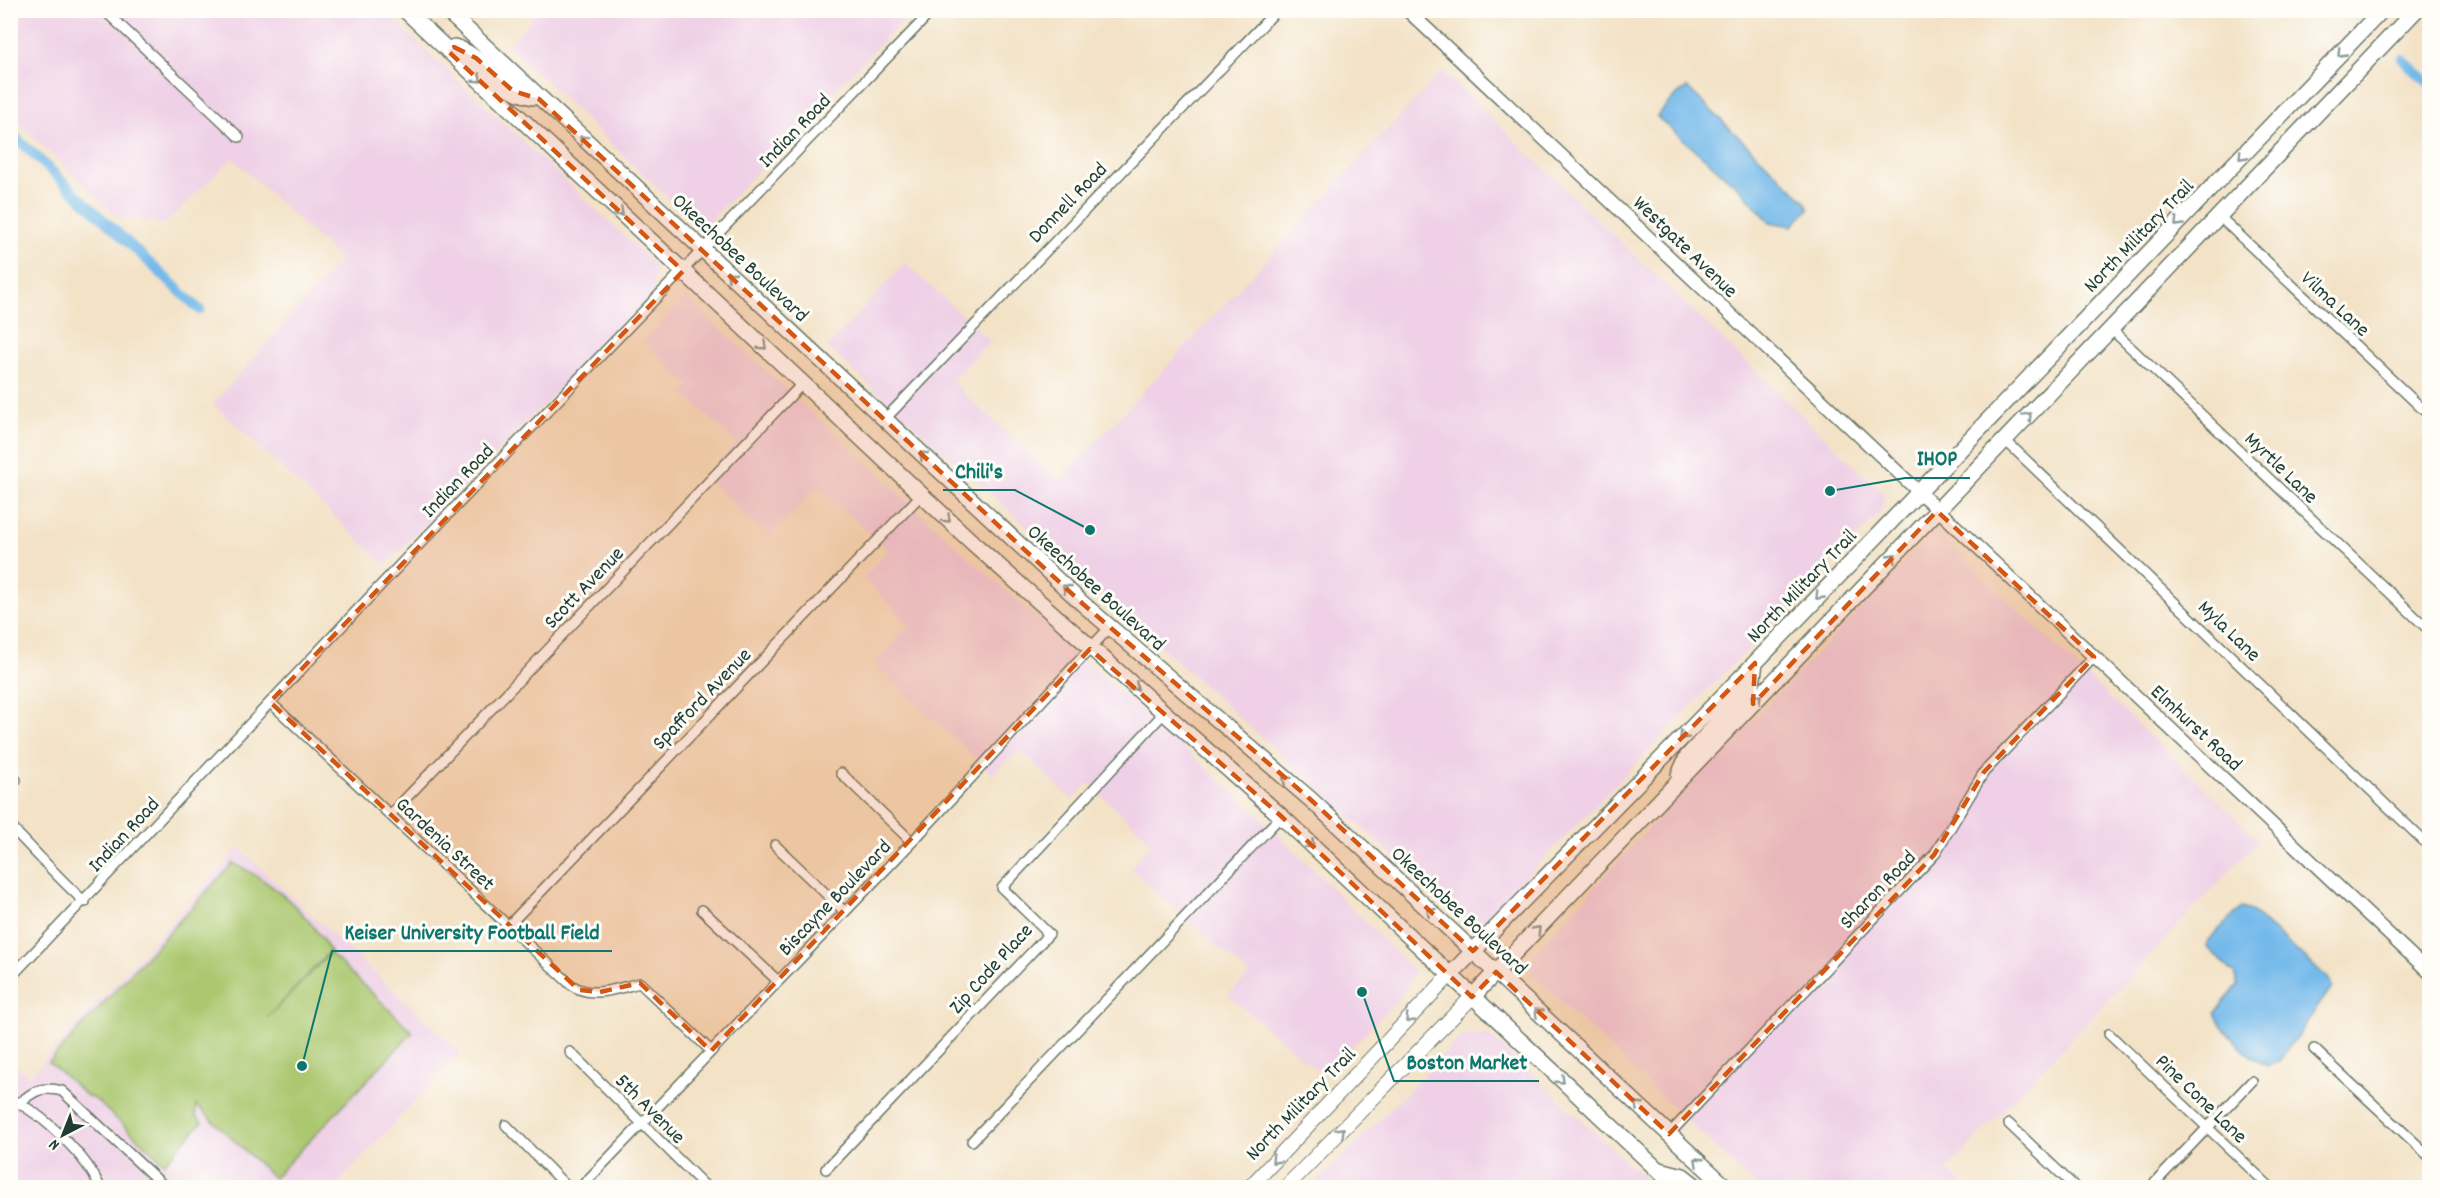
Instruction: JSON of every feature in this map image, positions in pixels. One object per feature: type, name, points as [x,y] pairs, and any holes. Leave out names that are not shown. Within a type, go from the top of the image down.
[{"type":"main road","points":[[405,10],[921,495],[1090,649],[1281,816],[1677,1188]]},
{"type":"main road","name":"Okeechobee Boulevard","points":[[446,10],[538,99],[1110,627],[1310,799],[1727,1188]]},
{"type":"main road","name":"North Military Trail","points":[[1249,1188],[1473,951],[1755,663],[2382,10]]},
{"type":"main road","points":[[1285,1188],[1472,997],[2416,10]]},
{"type":"main road","points":[[448,51],[454,47],[463,50],[476,58],[513,91],[538,99]]},
{"type":"main road","points":[[2218,181],[2214,202],[2219,216]]},
{"type":"main road","points":[[2195,240],[2204,217],[2201,199]]},
{"type":"main road","points":[[1674,786],[1687,756],[1752,684],[1755,663]]},
{"type":"main road","points":[[1657,1170],[1683,1176],[1698,1188]]},
{"type":"street","points":[[104,10],[239,137]]},
{"type":"street","name":"Indian Road","points":[[10,978],[85,902],[270,702],[933,10]]},
{"type":"street","name":"Donnell Road","points":[[885,419],[1277,10]]},
{"type":"street","name":"Westgate Avenue","points":[[1407,10],[1937,511]]},
{"type":"street","name":"Vilma Lane","points":[[2219,216],[2430,416]]},
{"type":"street","name":"Myrtle Lane","points":[[2110,328],[2430,631]]},
{"type":"street","name":"Scott Avenue","points":[[390,815],[802,384]]},
{"type":"street","name":"Myla Lane","points":[[2005,440],[2430,847]]},
{"type":"street","name":"Spafford Avenue","points":[[508,926],[921,495]]},
{"type":"street","name":"Elmhurst Road","points":[[1937,511],[2429,970]]},
{"type":"street","name":"Biscayne Boulevard","points":[[580,1188],[912,842],[1110,627]]},
{"type":"street","name":"Sharon Road","points":[[1669,1134],[1934,855],[1984,772],[2094,657]]},
{"type":"street","name":"Gardenia Street","points":[[270,702],[579,990],[600,992],[640,983],[711,1051]]},
{"type":"street","name":"Zip Code Place","points":[[826,1169],[1049,934],[1002,888],[1164,712]]},
{"type":"street","points":[[841,773],[912,842]]},
{"type":"street","points":[[972,1141],[1281,816]]},
{"type":"street","points":[[10,826],[48,863],[51,872],[85,902]]},
{"type":"street","points":[[775,845],[845,912]]},
{"type":"street","points":[[702,910],[778,981]]},
{"type":"street","name":"Pine Cone Lane","points":[[2109,1034],[2271,1188]]},
{"type":"street","points":[[2314,1049],[2430,1157]]},
{"type":"street","name":"5th Avenue","points":[[570,1052],[641,1125],[708,1188]]},
{"type":"street","points":[[2150,1188],[2253,1081]]},
{"type":"street","points":[[20,1103],[32,1091],[47,1087],[62,1091],[166,1188]]},
{"type":"street","points":[[10,1099],[20,1103],[47,1124],[94,1172],[100,1188]]},
{"type":"street","points":[[2009,1124],[2076,1188]]},
{"type":"street","points":[[506,1125],[568,1188]]},
{"type":"highlighted area","points":[[454,47],[476,58],[513,91],[539,99],[1083,604],[1310,799],[1473,951],[1755,663],[1753,704],[1937,511],[2094,657],[1984,772],[1934,855],[1669,1134],[1496,972],[1472,997],[1281,816],[1090,649],[711,1051],[640,983],[600,992],[579,990],[270,702],[683,271],[448,51]]},
{"type":"shaded area","points":[[539,10],[911,11],[701,230],[508,45]]},
{"type":"shaded area","points":[[10,11],[384,11],[655,265],[653,294],[386,565],[213,404],[341,260],[232,158],[165,224],[117,217],[11,115]]},
{"type":"shaded area","points":[[1442,71],[1884,494],[1881,512],[1483,921],[1467,922],[827,347],[905,263],[990,341],[951,381],[1059,482]]},
{"type":"shaded area","points":[[686,297],[969,558],[1260,816],[1414,971],[1404,993],[1324,1076],[1228,995],[1250,975],[1130,868],[1152,842],[1088,783],[1072,800],[1020,750],[992,774],[874,663],[910,624],[863,578],[889,550],[817,487],[769,536],[705,477],[737,443],[683,393],[690,385],[644,342]]},
{"type":"shaded area","points":[[1935,531],[2259,840],[1947,1170],[1967,1187],[1757,1187],[1532,974],[1531,963],[1536,952],[1639,838]]},
{"type":"shaded area","points":[[239,848],[460,1052],[334,1188],[11,1187],[10,1061],[29,1077]]},
{"type":"shaded area","points":[[1463,1035],[1489,1035],[1654,1187],[1309,1187],[1349,1151]]},
{"type":"green space","points":[[233,863],[262,879],[288,900],[311,924],[330,951],[267,1018],[330,953],[413,1032],[274,1178],[196,1105],[196,1116],[202,1122],[164,1163],[96,1100],[87,1096],[49,1062]]},
{"type":"water","points":[[1687,87],[1805,201],[1809,209],[1792,226],[1770,222],[1741,190],[1657,117],[1670,101]]},
{"type":"water","points":[[2241,908],[2251,911],[2328,978],[2332,987],[2279,1061],[2268,1066],[2252,1057],[2237,1044],[2215,1013],[2238,985],[2234,973],[2207,947],[2208,940]]},
{"type":"waterway","points":[[2351,10],[2355,14]]},
{"type":"waterway","points":[[2402,59],[2430,84]]},
{"type":"waterway","points":[[10,132],[200,310]]},
{"type":"place","name":"IHOP","points":[[1830,491]]},
{"type":"place","name":"Chili's","points":[[1090,530]]},
{"type":"place","name":"Boston Market","points":[[1362,992]]},
{"type":"place","name":"Keiser University Football Field","points":[[302,1066]]}]
